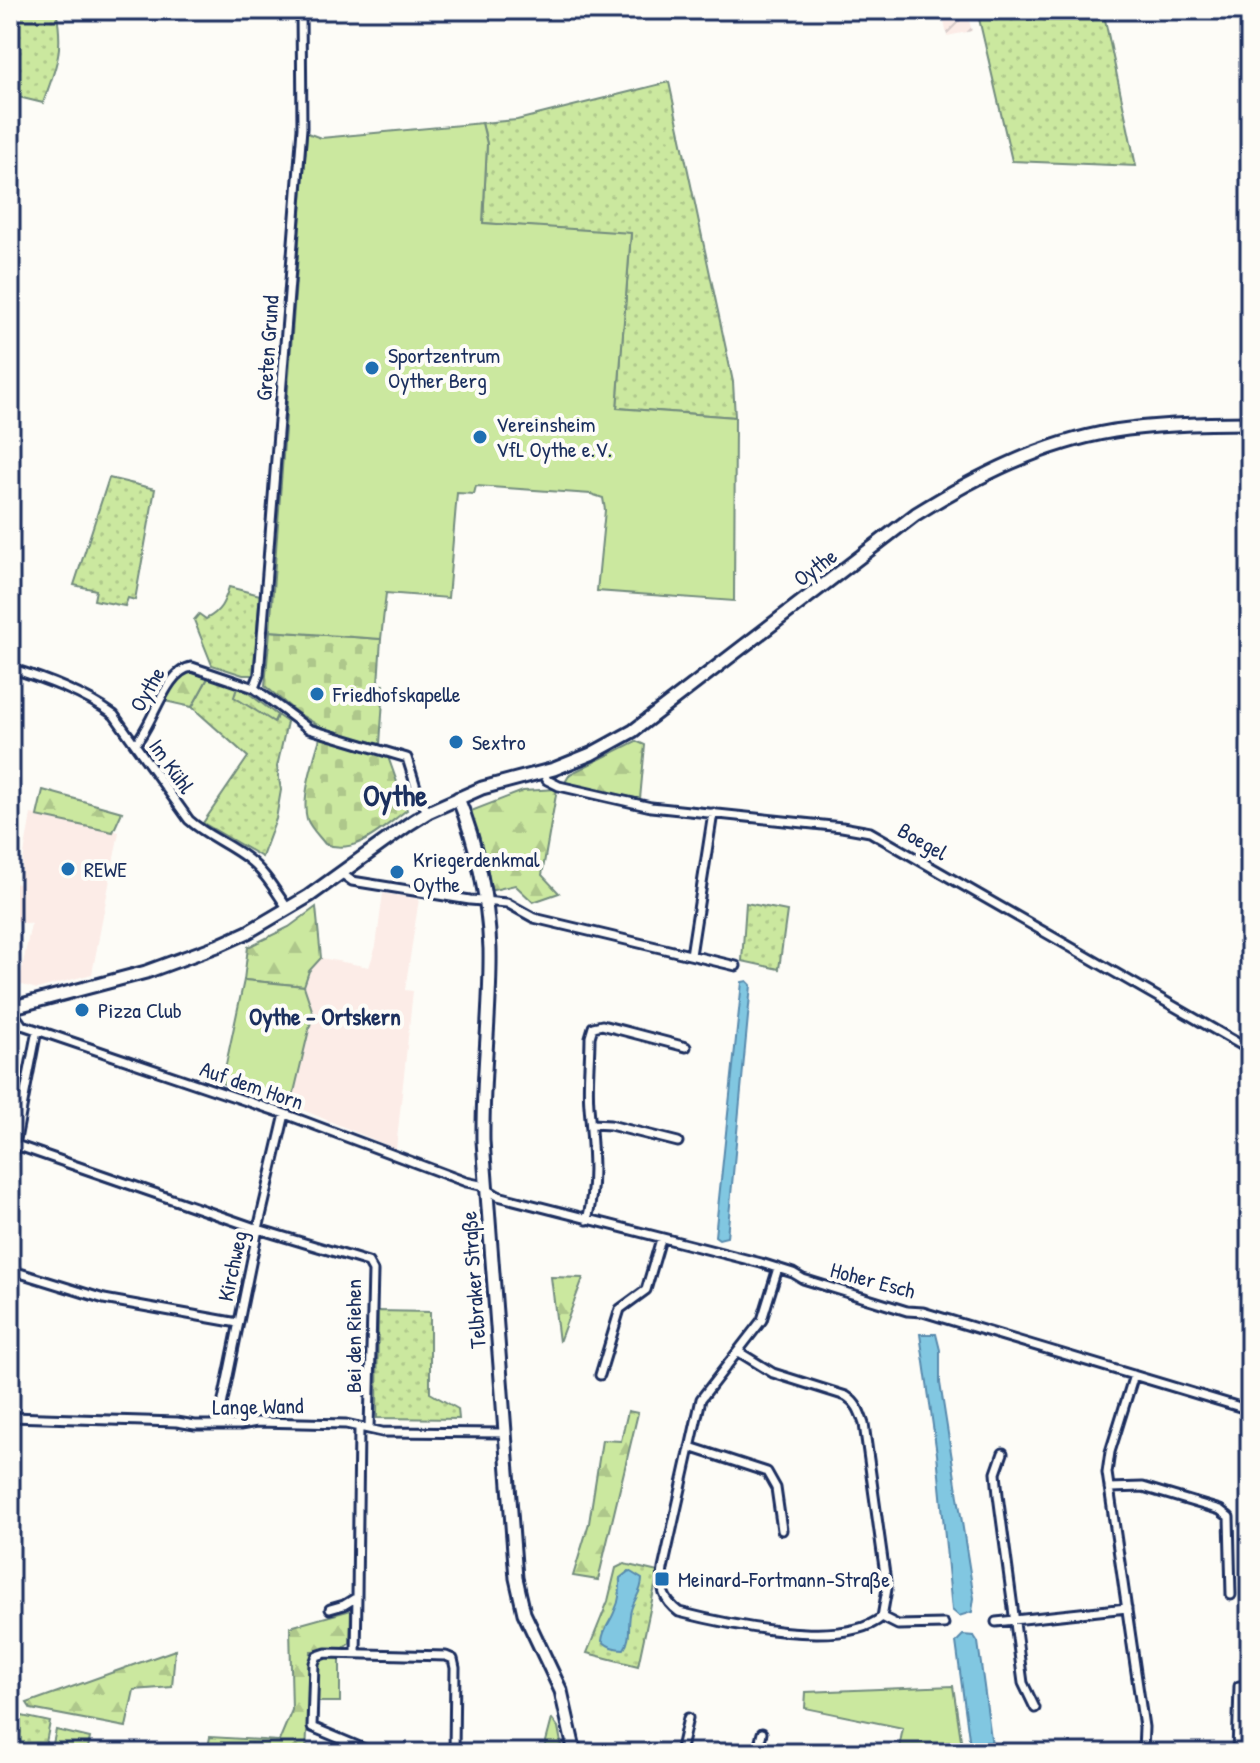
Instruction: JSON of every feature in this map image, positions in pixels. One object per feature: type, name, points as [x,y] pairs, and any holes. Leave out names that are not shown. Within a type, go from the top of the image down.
[{"type":"main road","name":"Oythe","points":[[10,1008],[179,961],[248,932],[288,909],[428,812],[482,788],[543,772],[591,754],[633,731],[916,514],[961,486],[1005,465],[1067,442],[1114,431],[1164,425],[1250,423]]},
{"type":"main road","name":"Telbraker Straße","points":[[458,798],[469,829],[490,947],[482,1092],[486,1190],[519,1596],[561,1691],[575,1753]]},
{"type":"street","name":"Greten Grund","points":[[254,688],[259,675],[302,128],[301,10]]},
{"type":"street","name":"Oythe","points":[[135,744],[145,733],[174,676],[183,668],[192,667],[254,688],[309,729],[407,758],[420,800],[428,812]]},
{"type":"street","name":"Im Kühl","points":[[10,668],[41,678],[100,705],[114,715],[189,820],[247,858],[262,872],[288,909]]},
{"type":"street","name":"Boegel","points":[[543,772],[547,780],[559,786],[640,805],[842,827],[881,837],[1250,1050]]},
{"type":"street","points":[[691,955],[713,813]]},
{"type":"street","points":[[341,873],[352,881],[507,903],[534,918],[736,966]]},
{"type":"street","name":"Auf dem Horn","points":[[10,1008],[22,1025],[285,1114],[480,1185],[486,1190]]},
{"type":"street","points":[[587,1220],[591,1205],[592,1124],[589,1106],[590,1037],[593,1027],[602,1025],[686,1047]]},
{"type":"street","points":[[10,1171],[37,1030]]},
{"type":"street","name":"Kirchweg","points":[[218,1425],[285,1114]]},
{"type":"street","points":[[592,1124],[610,1125],[678,1142]]},
{"type":"street","name":"Bei den Riehen","points":[[13,1144],[258,1229],[368,1262],[373,1271],[369,1429]]},
{"type":"street","name":"Hoher Esch","points":[[486,1190],[587,1220],[778,1268],[803,1279],[892,1306],[932,1314],[1250,1410]]},
{"type":"street","points":[[600,1375],[620,1309],[646,1290],[661,1239]]},
{"type":"street","points":[[739,1352],[773,1373],[846,1396],[860,1411],[887,1589],[887,1603],[882,1617],[864,1628],[799,1633],[688,1614],[669,1605],[662,1594],[662,1579],[701,1399],[762,1320],[778,1268]]},
{"type":"street","points":[[10,1270],[104,1299],[238,1323]]},
{"type":"street","points":[[1134,1375],[1108,1463],[1144,1727],[1143,1753]]},
{"type":"street","name":"Lange Wand","points":[[10,1417],[218,1425],[257,1422],[346,1424],[382,1432],[505,1433]]},
{"type":"street","points":[[356,1653],[359,1428]]},
{"type":"street","points":[[690,1447],[767,1472],[776,1488],[782,1530]]},
{"type":"street","points":[[1003,1453],[996,1473],[1014,1621],[1023,1683],[1035,1708]]},
{"type":"street","points":[[1109,1488],[1143,1487],[1220,1510],[1229,1517],[1231,1595]]},
{"type":"street","points":[[330,1609],[357,1597]]},
{"type":"street","points":[[996,1622],[1127,1608]]},
{"type":"street","points":[[882,1617],[898,1625],[944,1624]]},
{"type":"street","points":[[374,1753],[312,1727],[314,1663],[317,1656],[356,1653],[446,1656],[453,1659],[454,1753]]},
{"type":"street","points":[[1237,1753],[1239,1686]]},
{"type":"street","points":[[680,1753],[688,1718]]},
{"type":"street","points":[[757,1753],[762,1733]]},
{"type":"shaded area","points":[[966,10],[972,31],[947,36],[942,11]]},
{"type":"shaded area","points":[[31,814],[119,832],[92,974],[37,989],[19,984],[31,924],[10,920],[10,893],[12,883],[19,884]]},
{"type":"shaded area","points":[[383,893],[419,899],[405,990],[413,991],[396,1149],[291,1105],[313,1013],[304,986],[309,971],[321,958],[369,967],[376,946]]},
{"type":"green space","points":[[10,10],[56,10],[58,57],[43,103],[10,95]]},
{"type":"green space","points":[[977,10],[1103,10],[1136,166],[1012,161]]},
{"type":"green space","points":[[669,82],[733,382],[735,417],[617,408],[631,234],[483,223],[487,144],[482,123],[517,120]]},
{"type":"green space","points":[[482,123],[487,144],[483,223],[631,233],[617,408],[735,417],[734,601],[597,591],[605,510],[603,498],[591,494],[476,486],[474,494],[457,493],[448,598],[386,593],[381,639],[270,631],[307,133],[321,138]]},
{"type":"green space","points":[[109,478],[155,489],[135,600],[128,598],[125,606],[94,600],[96,590],[74,585]]},
{"type":"green space","points":[[229,587],[260,595],[253,675],[212,665],[194,620],[199,614],[206,619],[219,610]]},
{"type":"green space","points":[[270,631],[381,639],[378,684],[384,685],[380,744],[328,731],[296,712],[265,686]]},
{"type":"green space","points":[[195,672],[209,676],[192,707],[165,701],[182,673]]},
{"type":"green space","points":[[209,676],[238,685],[275,721],[277,715],[287,722],[277,767],[281,790],[276,819],[262,857],[203,823],[248,757],[192,707]]},
{"type":"green space","points":[[238,685],[277,715],[274,722],[234,697]]},
{"type":"green space","points":[[320,738],[387,754],[407,810],[359,843],[337,847],[325,844],[308,822],[306,810],[309,778]]},
{"type":"green space","points":[[636,741],[645,745],[640,799],[564,784],[570,774]]},
{"type":"green space","points":[[557,789],[542,875],[559,893],[533,902],[515,885],[489,891],[471,811],[523,791]]},
{"type":"green space","points":[[43,790],[122,812],[113,832],[37,816]]},
{"type":"green space","points":[[746,903],[787,911],[779,969],[742,961]]},
{"type":"green space","points":[[316,907],[321,958],[309,971],[304,986],[244,980],[248,947],[289,927]]},
{"type":"green space","points":[[244,980],[304,986],[313,1013],[291,1105],[222,1083]]},
{"type":"green space","points":[[551,1277],[583,1278],[559,1342]]},
{"type":"green space","points":[[378,1311],[430,1312],[430,1393],[458,1409],[459,1419],[377,1418]]},
{"type":"green space","points":[[628,1411],[638,1413],[598,1580],[573,1576],[589,1523],[602,1440],[621,1441]]},
{"type":"green space","points":[[624,1564],[658,1572],[638,1666],[587,1653],[608,1601],[616,1568]]},
{"type":"green space","points":[[351,1610],[350,1643],[341,1650],[311,1651],[306,1753],[234,1753],[208,1747],[210,1737],[279,1741],[292,1710],[290,1627]]},
{"type":"green space","points":[[175,1650],[172,1687],[134,1690],[126,1727],[31,1709],[27,1703]]},
{"type":"green space","points":[[340,1653],[340,1702],[313,1702],[317,1656]]},
{"type":"green space","points":[[953,1686],[963,1753],[898,1753],[903,1728],[805,1708],[806,1692]]},
{"type":"green space","points":[[22,1716],[50,1722],[44,1753],[10,1753],[10,1720]]},
{"type":"green space","points":[[552,1719],[558,1727],[563,1753],[543,1753]]},
{"type":"green space","points":[[56,1730],[90,1738],[87,1753],[51,1753]]},
{"type":"water","points":[[747,981],[751,985],[727,1237],[719,1239],[715,1236],[742,982]]},
{"type":"water","points":[[920,1334],[936,1334],[940,1350],[940,1383],[974,1598],[972,1612],[959,1616],[952,1610],[937,1454]]},
{"type":"water","points":[[629,1571],[642,1579],[642,1584],[631,1610],[626,1645],[624,1649],[617,1649],[602,1641],[618,1602],[620,1578]]},
{"type":"water","points":[[963,1635],[974,1636],[978,1642],[993,1753],[971,1753],[956,1642]]},
{"type":"place","name":"Sportzentrum Oyther Berg","points":[[372,368]]},
{"type":"place","name":"Vereinsheim VfL Oythe e.V.","points":[[480,437]]},
{"type":"place","name":"Friedhofskapelle","points":[[317,694]]},
{"type":"place","name":"Sextro","points":[[456,742]]},
{"type":"place","name":"REWE","points":[[68,869]]},
{"type":"place","name":"Kriegerdenkmal Oythe","points":[[397,872]]},
{"type":"place","name":"Pizza Club","points":[[82,1010]]},
{"type":"place","name":"Meinard-Fortmann-Straße","points":[[662,1579]]},
{"type":"district","name":"Oythe","points":[[395,795]]},
{"type":"district","name":"Oythe - Ortskern","points":[[325,1016]]}]
